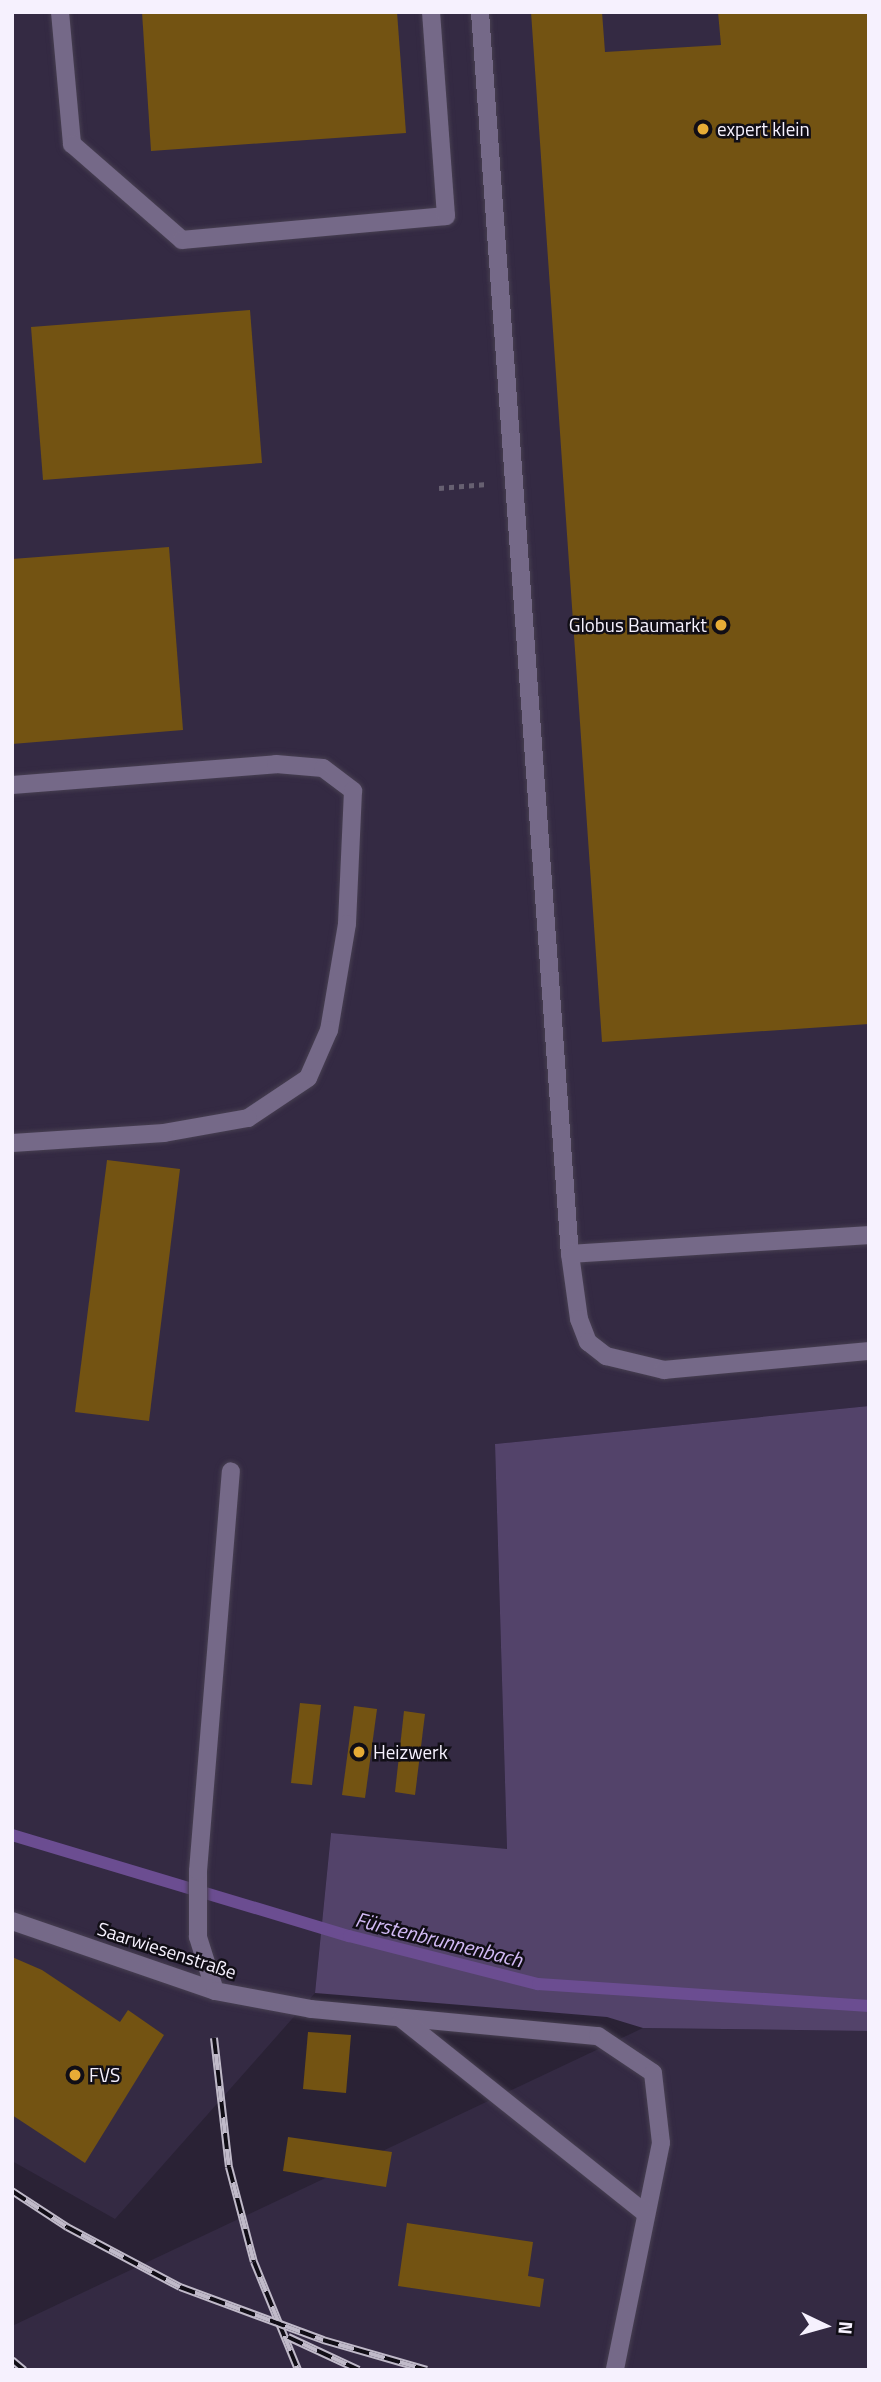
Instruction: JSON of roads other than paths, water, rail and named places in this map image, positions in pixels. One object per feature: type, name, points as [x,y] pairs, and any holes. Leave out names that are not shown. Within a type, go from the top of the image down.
[{"type":"street","points":[[60,12],[72,144],[182,240],[446,216],[431,12]]},
{"type":"street","points":[[480,12],[570,1254],[579,1319],[588,1342],[606,1356],[630,1364],[664,1370],[869,1351]]},
{"type":"street","points":[[12,785],[276,764],[323,768],[353,791],[347,924],[329,1030],[308,1079],[248,1118],[164,1133],[12,1143]]},
{"type":"street","points":[[570,1254],[869,1235]]},
{"type":"street","points":[[215,1991],[198,1937],[198,1871],[231,1471]]},
{"type":"street","name":"Saarwiesenstraße","points":[[12,1921],[215,1991],[312,2009],[598,2036],[653,2073],[661,2143],[615,2370]]},
{"type":"street","points":[[402,2019],[646,2214]]},
{"type":"waterway","name":"Fürstenbrunnenbach","points":[[12,1835],[349,1936],[538,1984],[869,2006]]},
{"type":"railway","points":[[214,2038],[229,2167],[254,2262],[298,2370]]},
{"type":"railway","points":[[12,2191],[67,2227],[180,2287],[323,2340],[427,2370]]},
{"type":"railway","points":[[288,2337],[359,2370]]},
{"type":"railway","points":[[12,2360],[24,2370]]},
{"type":"place","name":"expert klein","points":[[703,129]]},
{"type":"place","name":"Globus Baumarkt","points":[[721,625]]},
{"type":"place","name":"Heizwerk","points":[[359,1752]]},
{"type":"place","name":"FVS","points":[[75,2075]]}]
